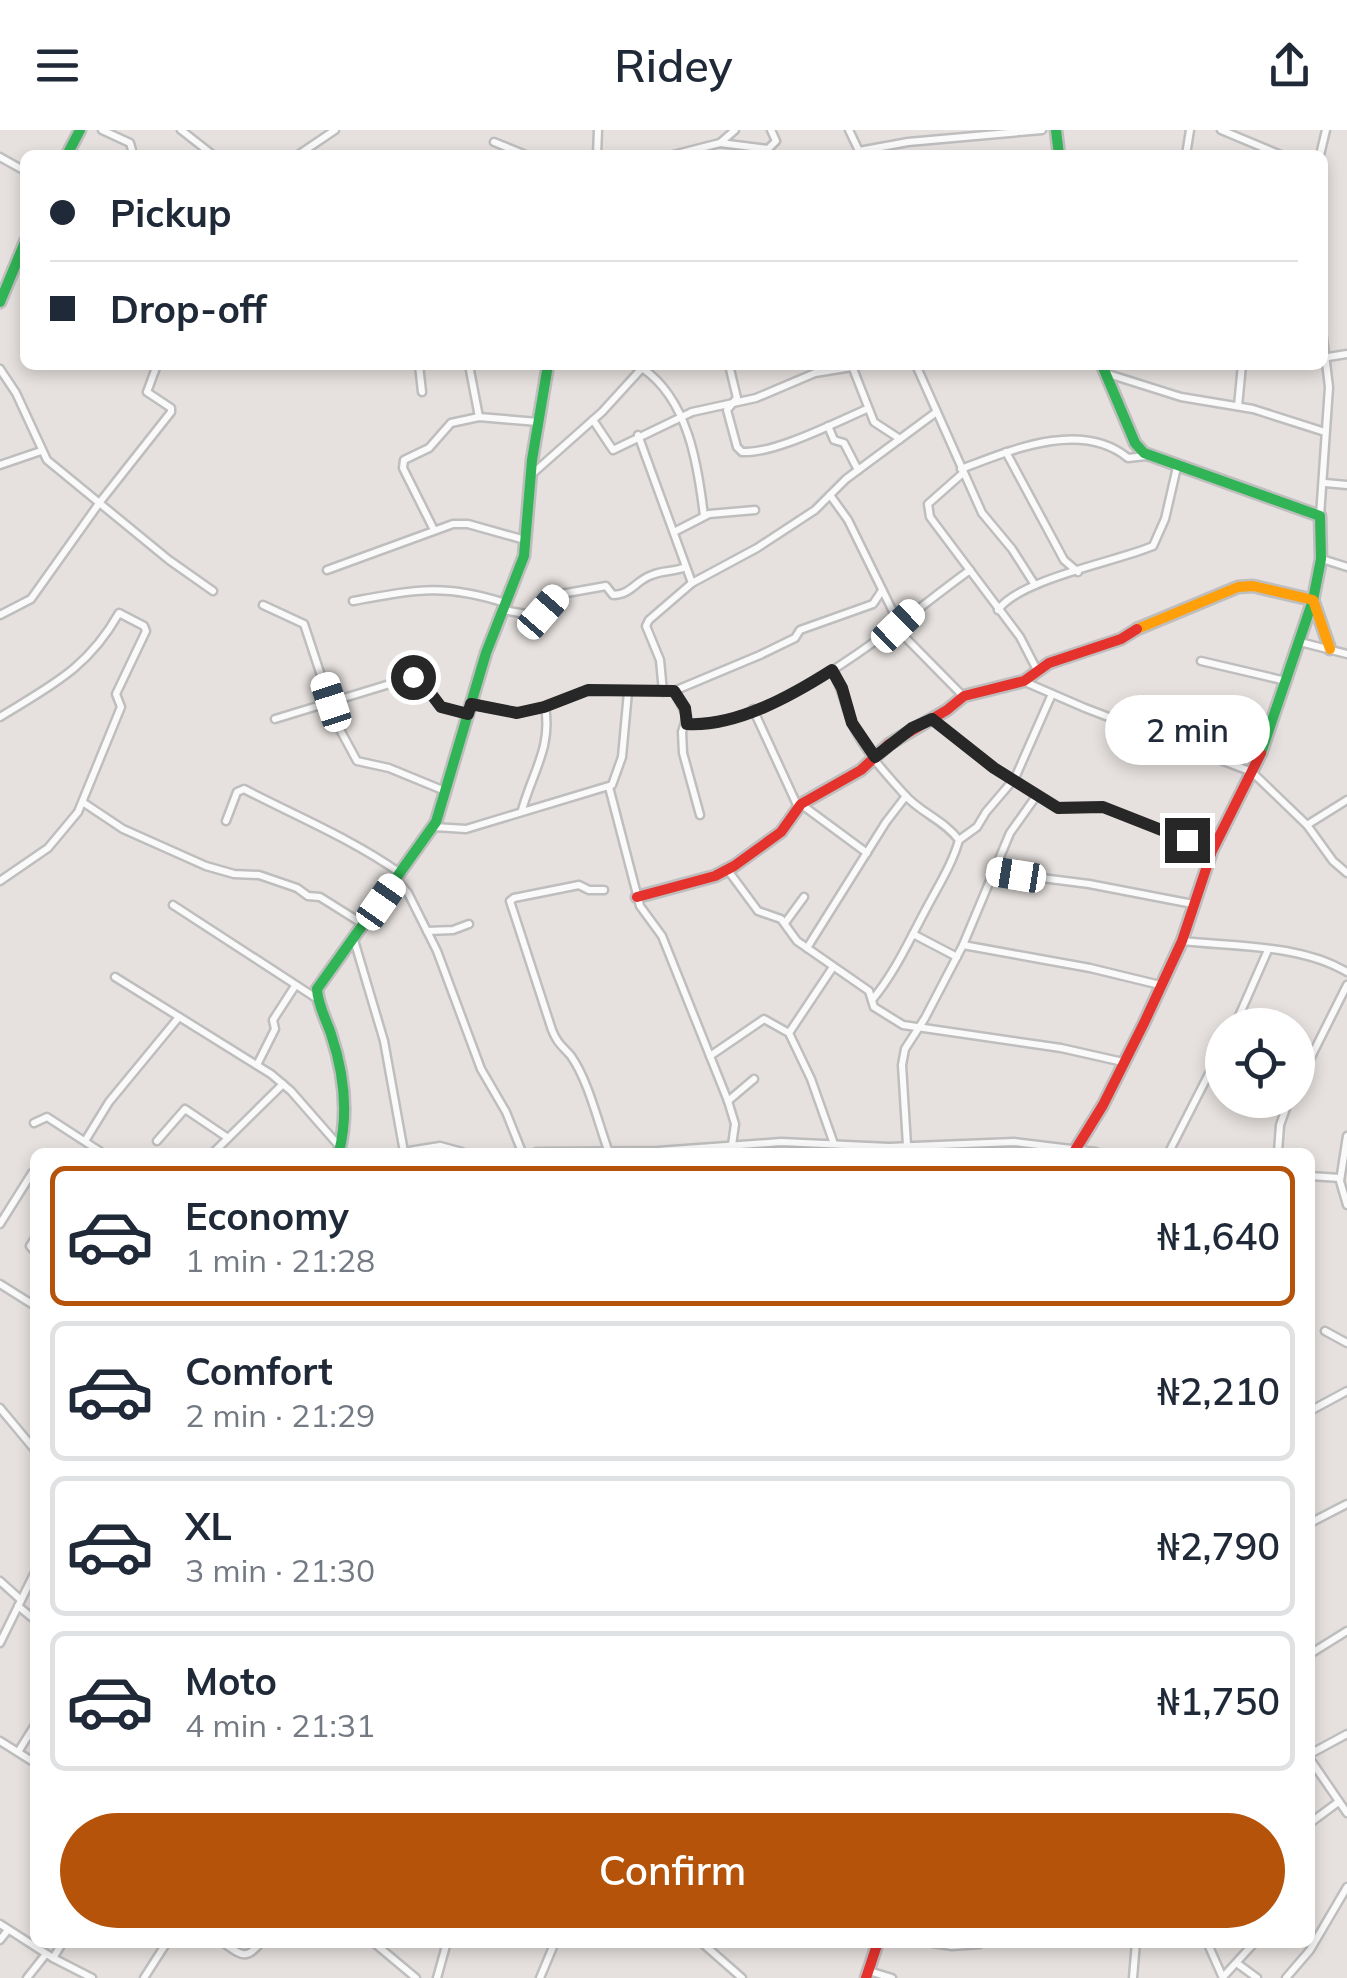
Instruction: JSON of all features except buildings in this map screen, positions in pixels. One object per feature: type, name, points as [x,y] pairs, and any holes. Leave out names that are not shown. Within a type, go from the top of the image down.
[{"type":"street","points":[[102,130],[130,143],[132,150]]},
{"type":"street","points":[[181,130],[206,150]]},
{"type":"street","points":[[306,150],[336,130]]},
{"type":"street","points":[[697,150],[720,143],[735,130]]},
{"type":"street","points":[[872,150],[908,142],[1042,130]]},
{"type":"street","points":[[1222,130],[1269,150]]},
{"type":"street","points":[[494,142],[514,150]]},
{"type":"street","points":[[720,143],[757,150]]},
{"type":"street","points":[[0,302],[20,267]]},
{"type":"street","points":[[1076,1148],[1124,1062],[1182,941],[1212,851],[1266,745],[1313,600],[1321,559],[1320,516],[1330,388],[1328,357],[1347,354]]},
{"type":"street","points":[[0,369],[16,393],[41,451],[53,466],[169,560],[213,590]]},
{"type":"street","points":[[0,615],[31,599],[100,502],[172,412],[147,392],[155,370]]},
{"type":"street","points":[[420,370],[422,392]]},
{"type":"street","points":[[470,370],[478,418]]},
{"type":"street","points":[[341,1148],[346,1130],[346,1102],[330,1033],[316,999],[317,989],[433,827],[469,708],[524,556],[531,474],[547,370]]},
{"type":"street","points":[[531,474],[593,420],[639,370]]},
{"type":"street","points":[[647,370],[682,418],[698,469],[704,516]]},
{"type":"street","points":[[730,370],[737,394],[726,410],[742,452],[753,453],[867,408]]},
{"type":"street","points":[[593,420],[612,450],[682,418],[756,398],[831,370]]},
{"type":"street","points":[[853,370],[874,422],[900,439]]},
{"type":"street","points":[[918,370],[982,513],[1035,585]]},
{"type":"street","points":[[1104,370],[1135,443],[1148,455],[1320,516]]},
{"type":"street","points":[[1107,370],[1181,397],[1238,406],[1325,432]]},
{"type":"street","points":[[1238,406],[1242,370]]},
{"type":"street","points":[[663,692],[660,660],[647,622],[692,582],[757,548],[815,510],[858,470],[935,413]]},
{"type":"street","points":[[434,530],[402,464],[429,448],[450,424],[478,418],[538,422]]},
{"type":"street","points":[[828,426],[834,440],[844,443],[858,470]]},
{"type":"street","points":[[1118,450],[1127,445],[1130,431]]},
{"type":"street","points":[[638,435],[692,582]]},
{"type":"street","points":[[1036,670],[1020,637],[934,524],[928,509],[932,500],[962,471],[1006,452],[1038,444],[1072,440],[1118,450],[1128,458],[1148,455]]},
{"type":"street","points":[[0,464],[41,451]]},
{"type":"street","points":[[1006,452],[1064,560],[1078,572]]},
{"type":"street","points":[[998,610],[1005,601],[1035,585],[1155,543],[1165,520],[1177,467]]},
{"type":"street","points":[[1325,482],[1347,486]]},
{"type":"street","points":[[830,494],[848,520],[898,626],[918,652],[964,696]]},
{"type":"street","points":[[674,532],[704,516],[755,510]]},
{"type":"street","points":[[327,570],[434,530],[468,524],[526,540]]},
{"type":"street","points":[[1321,559],[1347,567]]},
{"type":"street","points":[[353,601],[440,588],[468,591],[537,616],[562,594],[608,586],[613,594],[622,595],[650,575],[670,574],[686,567]]},
{"type":"street","points":[[687,724],[718,722],[795,693],[898,626],[918,606],[970,570]]},
{"type":"street","points":[[637,897],[727,869],[781,832],[799,806],[836,787],[912,728],[964,696],[1024,681],[1049,663],[1121,639],[1144,625],[1246,585],[1313,600]]},
{"type":"street","points":[[873,604],[880,592]]},
{"type":"street","points":[[991,600],[1005,601]]},
{"type":"street","points":[[1313,600],[1330,649]]},
{"type":"street","points":[[275,719],[416,676],[441,707],[517,713],[588,690],[674,691],[760,655],[795,638],[800,630],[873,604],[890,610]]},
{"type":"street","points":[[262,605],[304,624],[338,727],[358,762],[389,768],[445,791]]},
{"type":"street","points":[[0,717],[79,667],[107,638],[120,613],[144,626],[146,631],[116,694],[121,707],[84,803],[48,848],[0,881]]},
{"type":"street","points":[[1298,641],[1347,654]]},
{"type":"street","points":[[1201,661],[1286,681]]},
{"type":"street","points":[[832,670],[842,688],[852,723],[875,757],[906,796],[959,840]]},
{"type":"street","points":[[1024,681],[1252,772],[1307,825],[1333,861],[1347,873]]},
{"type":"street","points":[[674,691],[685,708],[687,724],[682,732],[682,753],[700,816]]},
{"type":"street","points":[[433,827],[466,828],[609,787],[617,777],[622,757],[628,692]]},
{"type":"street","points":[[872,1000],[914,934],[949,868],[959,840],[977,827],[1016,778],[1052,694]]},
{"type":"street","points":[[522,810],[532,773],[546,745],[549,729],[544,707]]},
{"type":"street","points":[[753,709],[799,806],[866,853]]},
{"type":"street","points":[[932,719],[994,768],[1065,810],[1103,807],[1212,851]]},
{"type":"street","points":[[609,787],[637,897],[662,936],[736,1124],[731,1148]]},
{"type":"street","points":[[226,821],[237,792],[244,789],[366,848],[399,877],[464,1017],[480,1069],[506,1112],[520,1148]]},
{"type":"street","points":[[807,948],[906,796]]},
{"type":"street","points":[[907,1146],[902,1066],[909,1040],[920,1028],[958,957],[1010,833],[1037,796]]},
{"type":"street","points":[[1307,825],[1347,800]]},
{"type":"street","points":[[84,803],[123,829],[206,866],[234,874],[259,875],[297,888],[308,896],[320,896],[365,925]]},
{"type":"street","points":[[727,869],[758,911],[786,923],[794,938],[869,991],[874,1007],[903,1025],[1061,1048],[1124,1062]]},
{"type":"street","points":[[995,872],[1104,886],[1194,904]]},
{"type":"street","points":[[604,890],[579,885],[510,902],[552,1030],[559,1046],[569,1053],[607,1148]]},
{"type":"street","points":[[786,923],[804,897]]},
{"type":"street","points":[[173,905],[316,999]]},
{"type":"street","points":[[427,931],[453,930],[469,924]]},
{"type":"street","points":[[914,934],[958,957]]},
{"type":"street","points":[[354,940],[384,1041],[401,1148]]},
{"type":"street","points":[[1182,941],[1268,950],[1332,963],[1347,972]]},
{"type":"street","points":[[963,946],[1090,968],[1160,985]]},
{"type":"street","points":[[1242,1008],[1268,950]]},
{"type":"street","points":[[789,1033],[833,967]]},
{"type":"street","points":[[116,977],[283,1084],[338,1148]]},
{"type":"street","points":[[257,1065],[275,1028],[273,1020],[296,986]]},
{"type":"street","points":[[1315,1049],[1347,986]]},
{"type":"street","points":[[85,1141],[109,1102],[179,1017]]},
{"type":"street","points":[[710,1056],[764,1019],[789,1033],[811,1079],[834,1144]]},
{"type":"street","points":[[903,1025],[909,1040]]},
{"type":"street","points":[[728,1101],[754,1078]]},
{"type":"street","points":[[1171,1148],[1205,1081]]},
{"type":"street","points":[[218,1148],[283,1084]]},
{"type":"street","points":[[157,1140],[185,1109],[228,1138]]},
{"type":"street","points":[[34,1124],[47,1116],[95,1148]]},
{"type":"street","points":[[1278,1148],[1282,1118]]},
{"type":"street","points":[[1347,1136],[1340,1178],[1347,1205]]},
{"type":"street","points":[[902,1148],[1014,1142],[1060,1148]]},
{"type":"street","points":[[812,1148],[834,1144],[876,1148]]},
{"type":"street","points":[[0,1224],[30,1176]]},
{"type":"street","points":[[1315,1176],[1340,1178]]},
{"type":"street","points":[[0,1284],[30,1303]]},
{"type":"street","points":[[1326,1330],[1347,1343]]},
{"type":"street","points":[[1315,1408],[1347,1392]]},
{"type":"street","points":[[0,1408],[30,1444]]},
{"type":"street","points":[[1315,1520],[1347,1504]]},
{"type":"street","points":[[0,1581],[30,1614]]},
{"type":"street","points":[[0,1642],[30,1582]]},
{"type":"street","points":[[1315,1651],[1347,1631]]},
{"type":"street","points":[[18,1752],[30,1734]]},
{"type":"street","points":[[1315,1753],[1347,1734]]},
{"type":"street","points":[[0,1740],[30,1760]]},
{"type":"street","points":[[1315,1765],[1347,1813]]},
{"type":"street","points":[[1315,1819],[1337,1802]]},
{"type":"street","points":[[1315,1941],[1347,1887]]},
{"type":"street","points":[[0,1924],[30,1944]]},
{"type":"street","points":[[0,1940],[8,1930]]},
{"type":"street","points":[[36,1948],[92,1978]]},
{"type":"street","points":[[27,1978],[57,1948]]},
{"type":"street","points":[[144,1978],[163,1948]]},
{"type":"street","points":[[234,1948],[247,1955],[256,1948]]},
{"type":"street","points":[[379,1948],[416,1978]]},
{"type":"street","points":[[437,1978],[445,1948]]},
{"type":"street","points":[[540,1978],[552,1948]]},
{"type":"street","points":[[706,1948],[730,1974],[742,1978]]},
{"type":"street","points":[[876,1948],[868,1974],[892,1978]]},
{"type":"street","points":[[1133,1978],[1136,1948]]},
{"type":"street","points":[[1210,1948],[1223,1978],[1250,1948]]},
{"type":"street","points":[[1286,1978],[1311,1948]]},
{"type":"street","points":[[1238,1964],[1257,1978]]},
{"type":"traffic: fast","points":[[70,150],[80,130]]},
{"type":"traffic: fast","points":[[1056,130],[1058,150]]},
{"type":"traffic: fast","points":[[0,302],[20,254]]},
{"type":"traffic: fast","points":[[340,1148],[344,1122],[342,1078],[317,989],[436,822],[486,653],[524,556],[532,460],[547,370]]},
{"type":"traffic: fast","points":[[1104,370],[1135,443],[1144,453],[1320,516],[1321,559],[1313,600],[1261,753]]},
{"type":"traffic: slow","points":[[1137,629],[1238,587],[1253,586],[1313,600],[1330,649]]},
{"type":"traffic: jam","points":[[637,897],[715,876],[734,866],[781,832],[801,804],[861,770],[889,744],[964,696],[1024,681],[1049,663],[1121,639],[1137,629]]},
{"type":"traffic: jam","points":[[1076,1148],[1144,1023],[1182,941],[1212,851],[1261,753]]},
{"type":"traffic: jam","points":[[866,1978],[876,1948]]},
{"type":"route","points":[[413,677],[420,679],[441,707],[468,714],[471,704],[517,713],[601,688],[620,692],[674,691],[685,708],[687,724],[706,725],[795,693],[832,670],[842,688],[852,723],[875,757],[912,728],[932,719],[994,768],[1016,778],[1058,808],[1103,807],[1187,840]]}]
